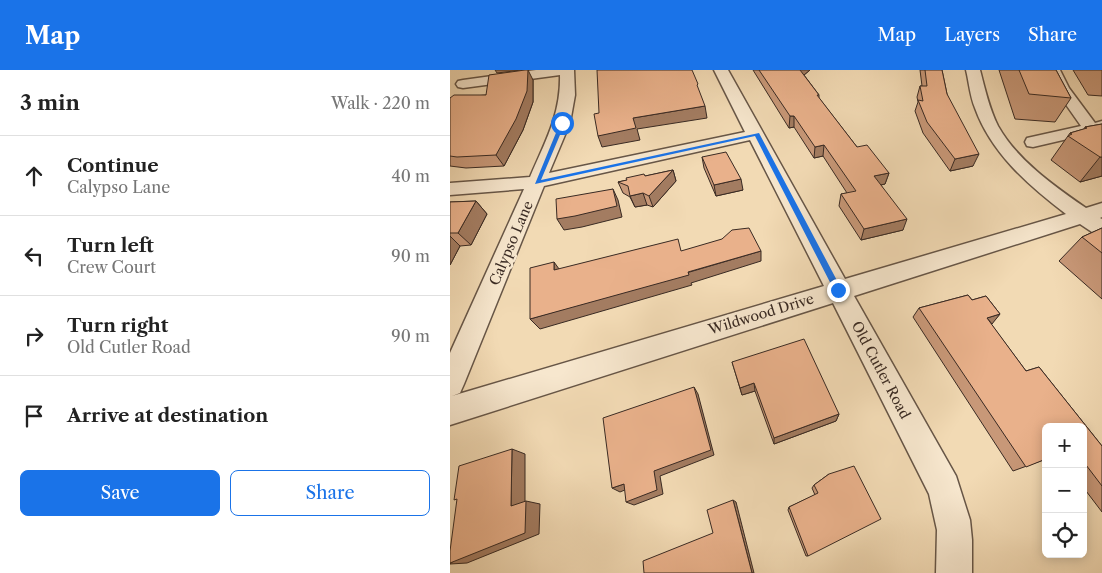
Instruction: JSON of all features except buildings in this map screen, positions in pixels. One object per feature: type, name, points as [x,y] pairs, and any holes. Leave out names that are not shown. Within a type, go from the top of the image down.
[{"type":"street","points":[[463,84],[567,70]]},
{"type":"street","name":"Calypso Lane","points":[[450,384],[565,114],[568,95],[567,70]]},
{"type":"street","name":"Old Cutler Road","points":[[721,70],[757,134],[944,488],[952,511],[956,537],[954,573]]},
{"type":"street","points":[[973,70],[982,109],[1008,151],[1042,185],[1096,219]]},
{"type":"street","points":[[1033,142],[1096,127],[1062,89],[1053,70]]},
{"type":"street","points":[[450,189],[537,182],[757,134]]},
{"type":"street","name":"Wildwood Drive","points":[[450,411],[838,290],[1096,219]]},
{"type":"route","points":[[562,123],[537,182],[757,134],[838,290]]}]
